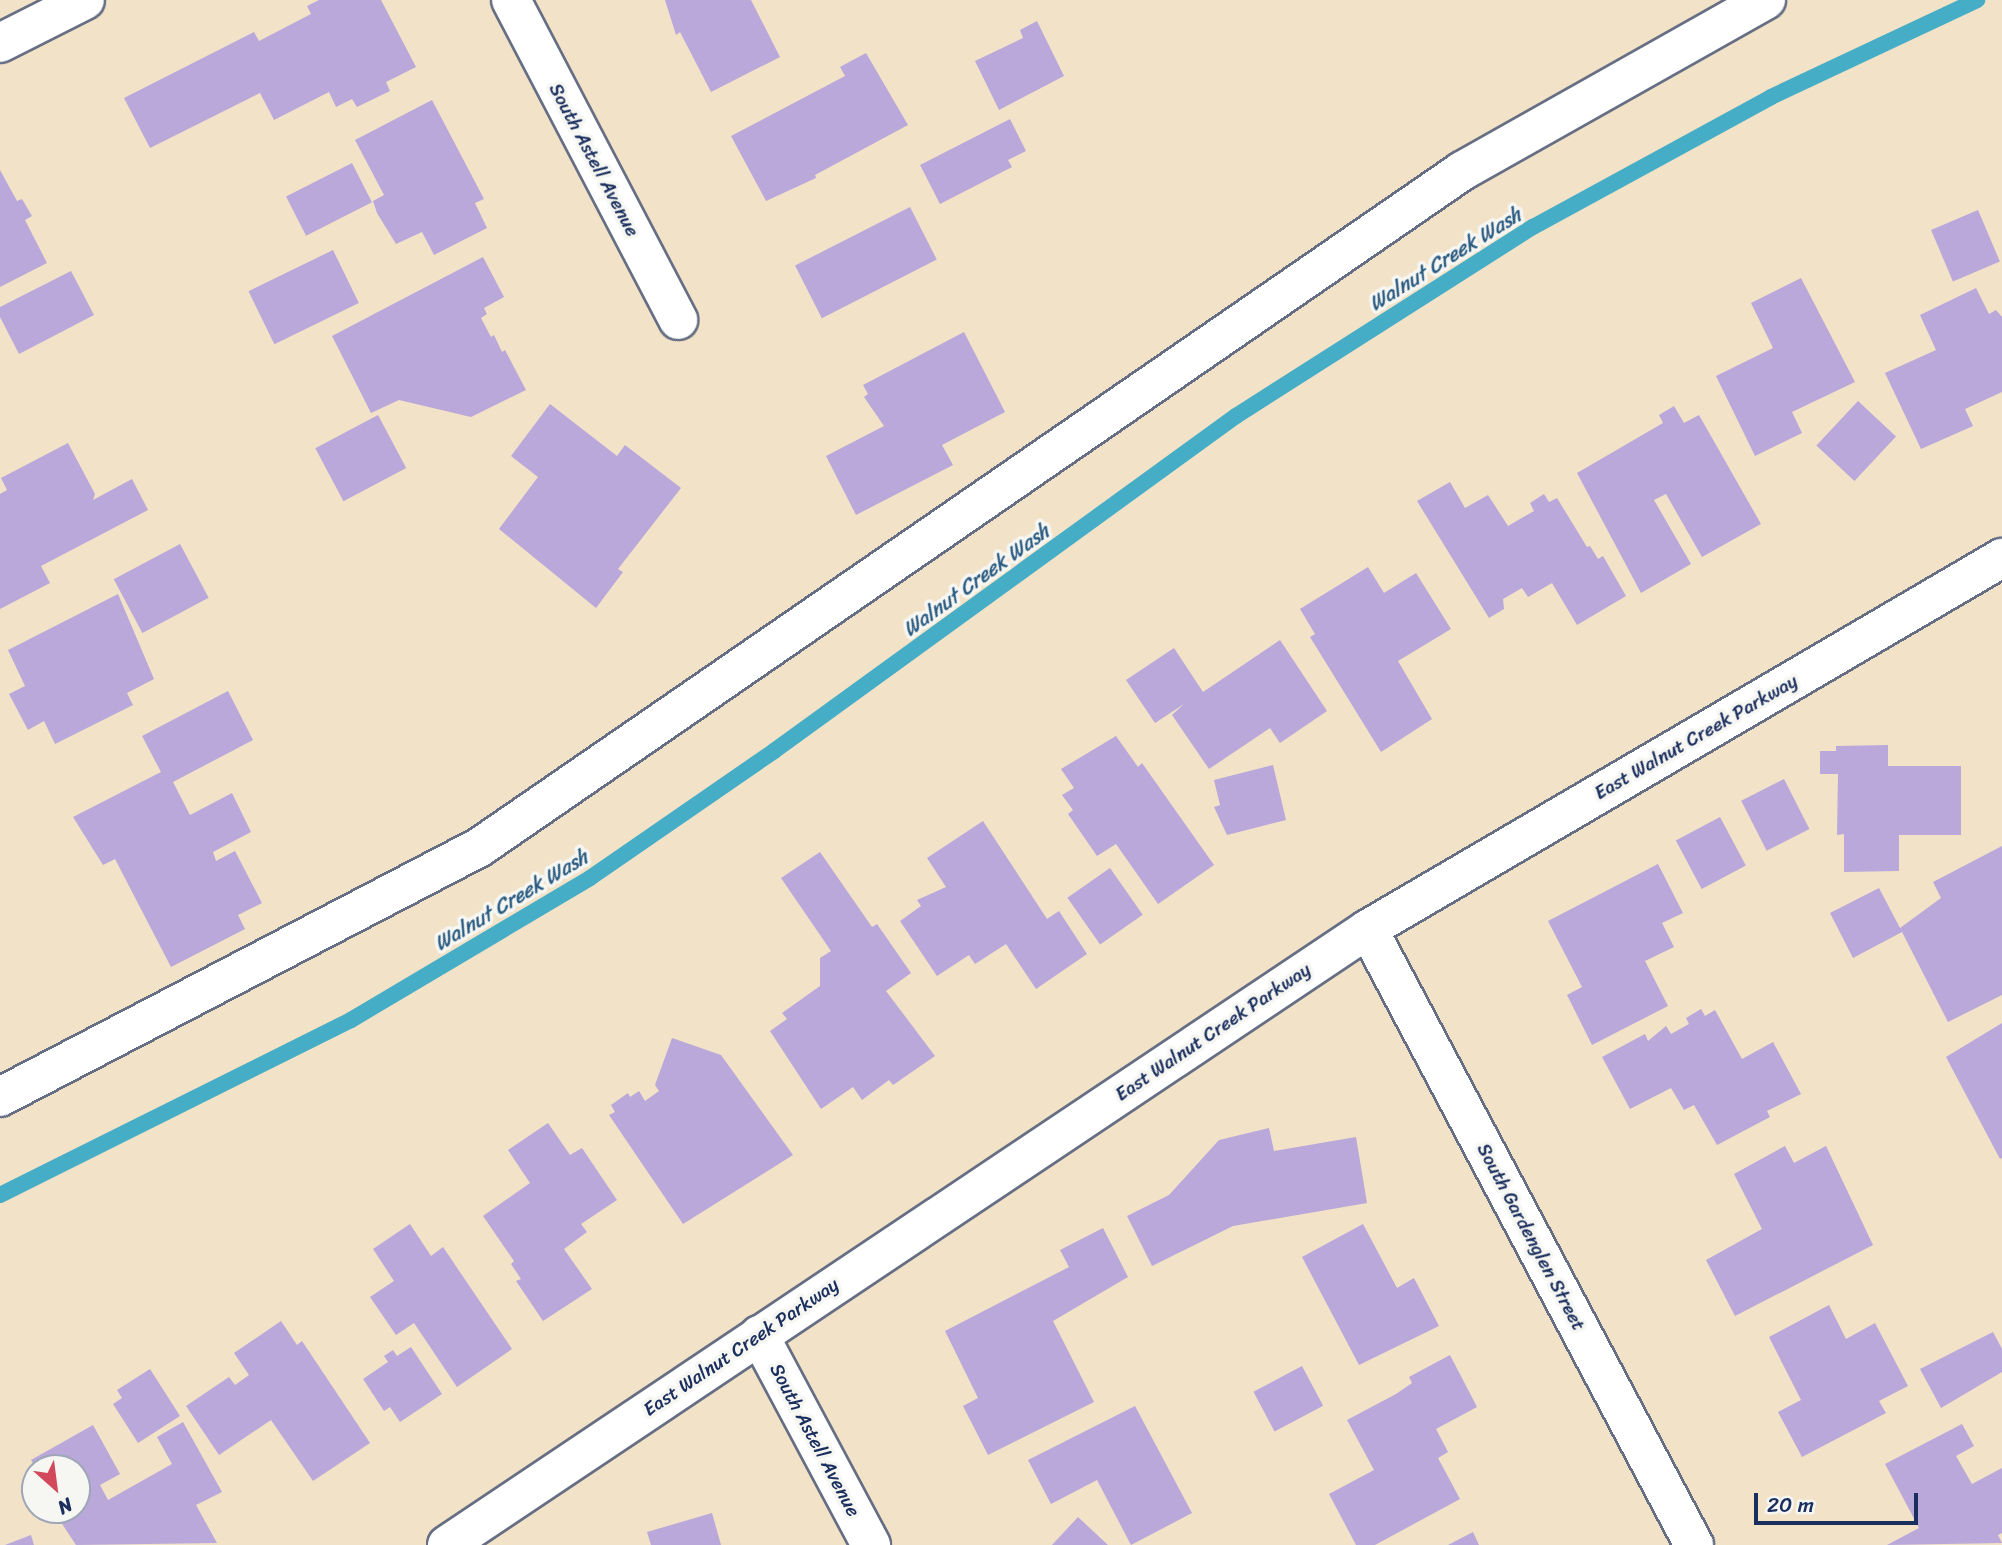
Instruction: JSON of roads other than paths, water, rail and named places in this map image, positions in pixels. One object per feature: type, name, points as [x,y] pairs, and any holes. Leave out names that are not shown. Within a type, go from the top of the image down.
[{"type":"street","points":[[0,43],[85,0]]},
{"type":"street","name":"South Astell Avenue","points":[[511,0],[678,320]]},
{"type":"street","points":[[0,1097],[480,847],[1462,171],[1766,0]]},
{"type":"street","name":"East Walnut Creek Parkway","points":[[447,1545],[1368,929],[2001,560]]},
{"type":"street","name":"South Gardenglen Street","points":[[1368,929],[1694,1545]]},
{"type":"street","name":"South Astell Avenue","points":[[759,1335],[871,1545]]},
{"type":"waterway","name":"Walnut Creek Wash","points":[[0,1195],[351,1020],[590,878],[774,751],[1236,416],[1533,227],[1771,97],[1977,0]]}]
